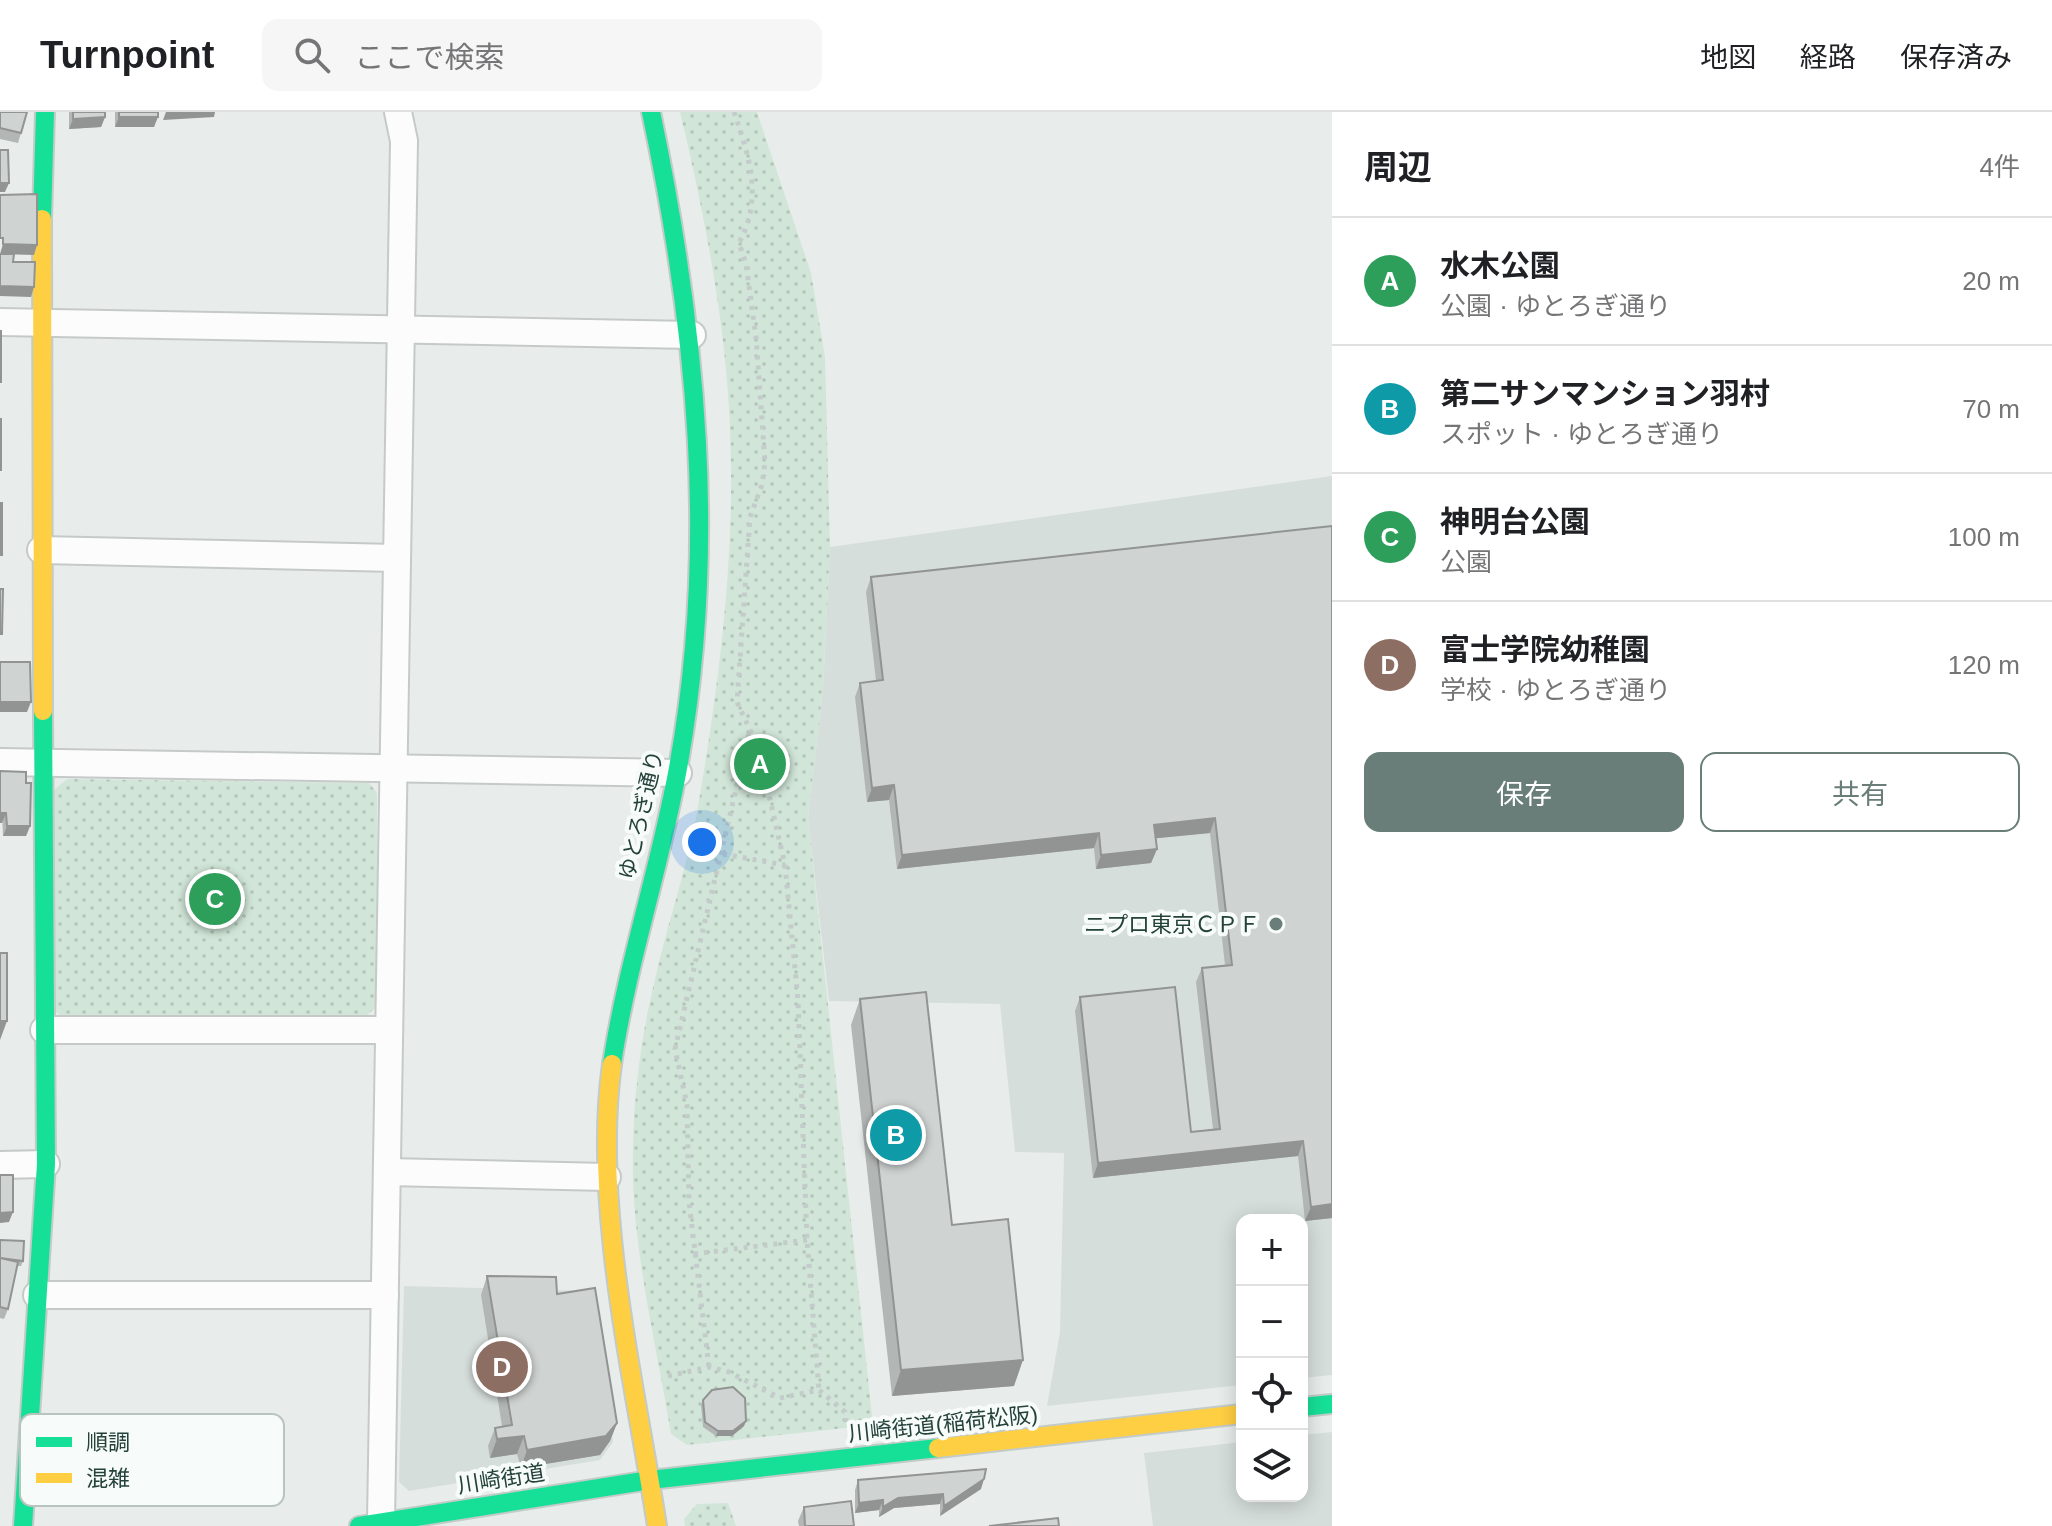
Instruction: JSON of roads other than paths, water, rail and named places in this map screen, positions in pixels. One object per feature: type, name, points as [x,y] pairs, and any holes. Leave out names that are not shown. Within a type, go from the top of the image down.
[{"type":"street","points":[[30,1414],[46,1164],[40,322],[45,112]]},
{"type":"street","points":[[370,1524],[385,1295],[404,141],[398,112]]},
{"type":"street","name":"ゆとろぎ通り","points":[[651,112],[681,253],[692,335],[703,464],[702,542],[688,712],[678,773],[626,979],[612,1049],[607,1177],[657,1526]]},
{"type":"street","points":[[0,322],[692,335]]},
{"type":"street","points":[[41,550],[396,558]]},
{"type":"street","points":[[0,762],[678,773]]},
{"type":"street","points":[[44,1030],[389,1030]]},
{"type":"street","points":[[0,1165],[46,1164]]},
{"type":"street","points":[[387,1172],[607,1177]]},
{"type":"street","points":[[37,1295],[385,1295]]},
{"type":"street","points":[[1308,1406],[1332,1404]]},
{"type":"street","name":"川崎街道(稲荷松阪)","points":[[650,1480],[1236,1415]]},
{"type":"street","name":"川崎街道","points":[[370,1524],[650,1480]]},
{"type":"street","points":[[23,1526],[24,1506]]},
{"type":"place","name":"水木公園","points":[[760,764]]},
{"type":"place","name":"神明台公園","points":[[215,899]]},
{"type":"place","name":"ニプロ東京ＣＰＦ","points":[[1276,924]]},
{"type":"place","name":"第二サンマンション羽村","points":[[896,1135]]},
{"type":"place","name":"富士学院幼稚園","points":[[502,1367]]}]
